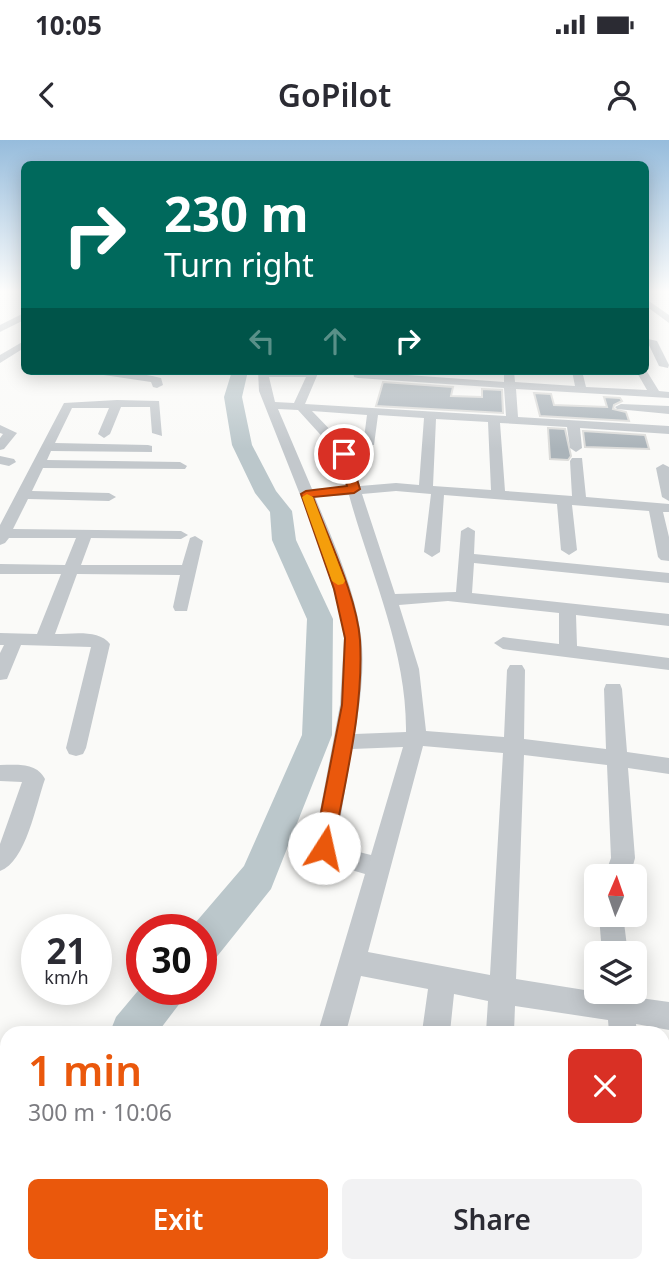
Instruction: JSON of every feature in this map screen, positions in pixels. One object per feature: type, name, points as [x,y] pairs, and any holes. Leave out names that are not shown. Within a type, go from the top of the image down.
[{"type":"street","points":[[650,343],[664,366]]},
{"type":"street","points":[[0,360],[21,346]]},
{"type":"street","points":[[83,379],[89,375]]},
{"type":"street","points":[[134,375],[157,380],[157,384]]},
{"type":"street","points":[[262,375],[270,405],[327,546],[351,624],[352,680],[324,848],[332,855],[380,868]]},
{"type":"street","points":[[299,405],[312,375]]},
{"type":"street","points":[[358,375],[456,377],[510,386],[669,395]]},
{"type":"street","points":[[509,375],[512,420]]},
{"type":"street","points":[[578,375],[581,390]]},
{"type":"street","points":[[643,375],[654,394]]},
{"type":"street","points":[[104,434],[117,403]]},
{"type":"street","points":[[158,433],[155,403],[68,405],[1,536],[85,534],[188,538],[189,570],[181,607]]},
{"type":"street","points":[[270,405],[669,430]]},
{"type":"street","points":[[299,405],[337,443],[344,454],[391,600],[412,678],[416,708],[416,737],[334,1026]]},
{"type":"street","points":[[621,407],[669,410]]},
{"type":"street","points":[[337,443],[370,442],[373,410]]},
{"type":"street","points":[[430,414],[432,552]]},
{"type":"street","points":[[494,418],[498,495]]},
{"type":"street","points":[[569,550],[571,501],[577,455],[573,424]]},
{"type":"street","points":[[0,429],[11,433],[0,446]]},
{"type":"street","points":[[48,447],[148,449]]},
{"type":"street","points":[[38,464],[180,466]]},
{"type":"street","points":[[663,468],[669,497]]},
{"type":"street","points":[[306,494],[354,489],[432,489],[662,507],[666,557]]},
{"type":"street","points":[[23,495],[109,497]]},
{"type":"street","points":[[464,597],[468,531]]},
{"type":"street","points":[[44,639],[85,534]]},
{"type":"street","points":[[466,558],[669,578]]},
{"type":"street","points":[[0,569],[189,570]]},
{"type":"street","points":[[391,600],[431,596],[464,597],[669,620]]},
{"type":"street","points":[[567,608],[568,651]]},
{"type":"street","points":[[0,674],[7,639],[92,640],[101,644],[76,748]]},
{"type":"street","points":[[503,643],[669,664]]},
{"type":"street","points":[[500,1026],[500,990],[510,856],[516,670]]},
{"type":"street","points":[[613,689],[622,864]]},
{"type":"street","points":[[343,743],[416,737],[514,746],[669,766]]},
{"type":"street","points":[[0,773],[28,774],[34,779],[10,849],[0,861]]},
{"type":"street","points":[[353,962],[621,1011],[669,1016]]},
{"type":"street","points":[[437,1026],[442,979]]},
{"type":"building","points":[[383,382],[453,387],[451,396],[482,397],[482,389],[502,390],[503,413],[376,406]]},
{"type":"building","points":[[534,393],[551,394],[554,405],[607,407],[604,397],[620,398],[622,401],[614,405],[613,409],[626,412],[629,421],[540,416]]},
{"type":"building","points":[[548,428],[565,429],[571,456],[568,460],[550,459]]},
{"type":"building","points":[[583,431],[645,435],[649,449],[585,447]]},
{"type":"waterway","points":[[217,927],[258,877],[317,735],[320,619],[284,540],[281,511],[266,493],[242,445],[233,397],[239,375]]},
{"type":"waterway","points":[[136,1026],[153,1005]]},
{"type":"slow traffic","points":[[307,497],[338,581]]},
{"type":"route","points":[[324,848],[350,705],[353,638],[341,589],[306,494],[354,489],[344,454]]}]
